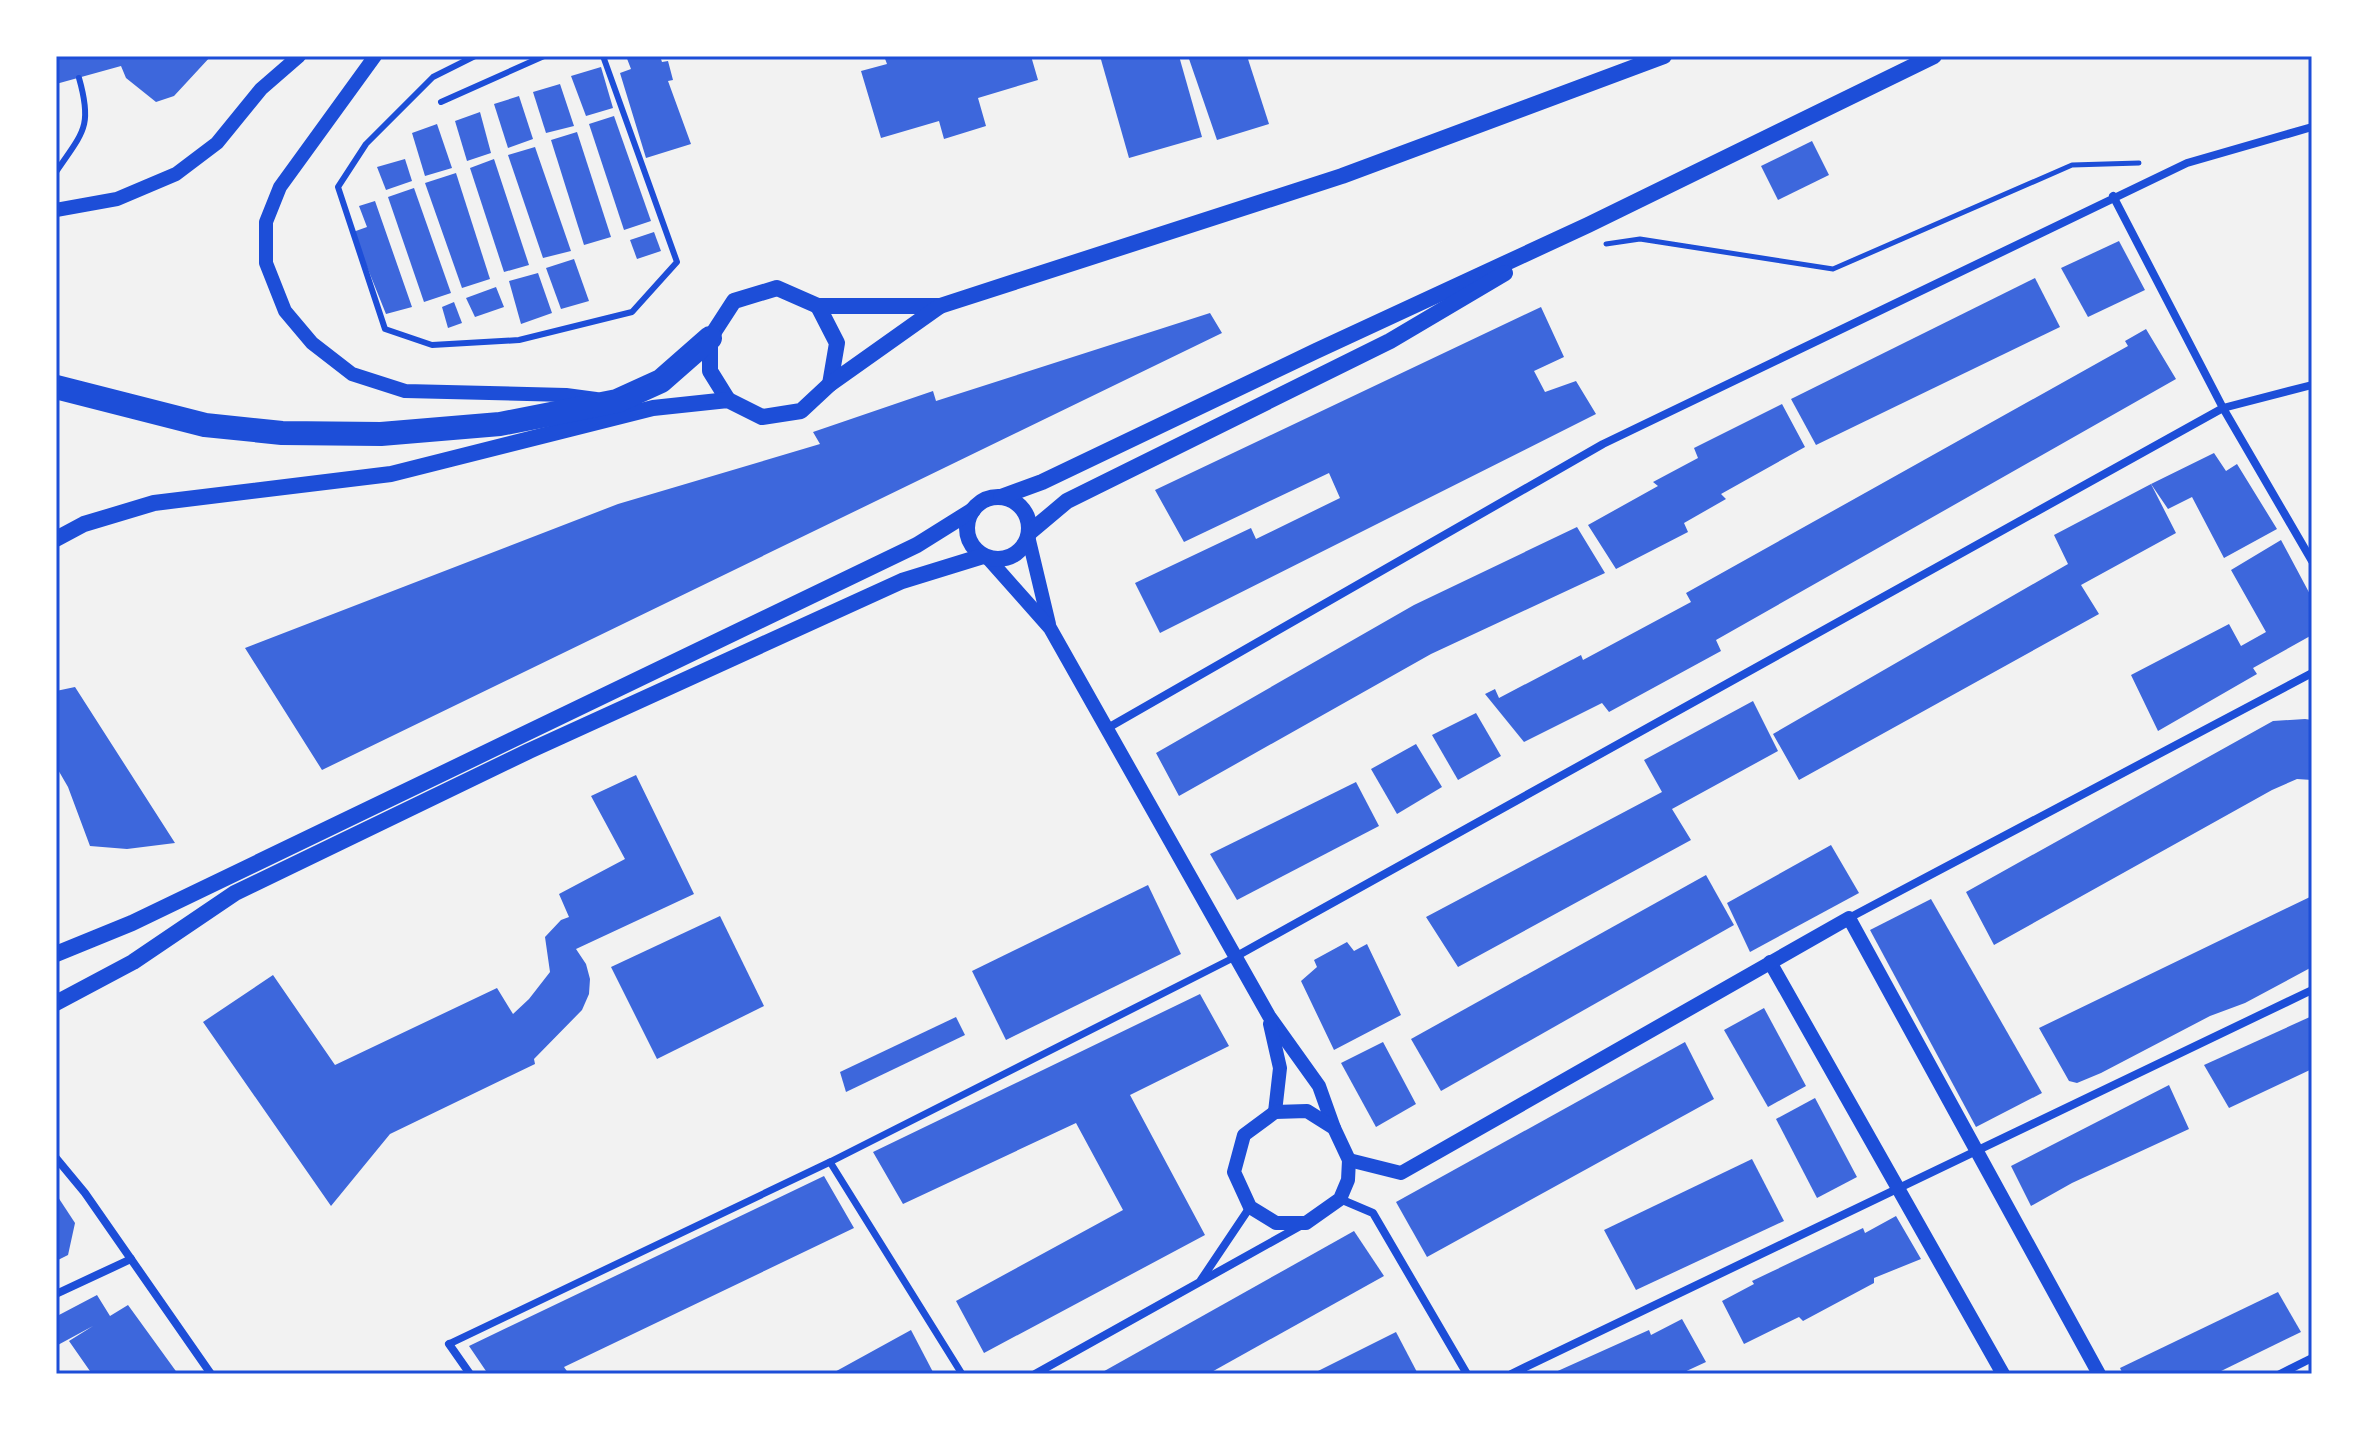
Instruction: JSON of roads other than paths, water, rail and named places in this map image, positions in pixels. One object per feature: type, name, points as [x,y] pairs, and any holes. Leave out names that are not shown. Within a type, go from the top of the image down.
[{"type":"highway","points":[[56,387],[205,425],[282,433],[381,434],[500,424],[617,401],[661,381],[710,338]]},
{"type":"main road","points":[[940,306],[818,306],[777,288],[748,296],[734,301],[710,338],[710,371],[728,400],[762,417],[801,411],[830,384],[940,306],[1342,176],[1664,56]]},
{"type":"main road","points":[[56,954],[132,923],[903,551],[985,500],[1042,482],[1588,225],[1934,56]]},
{"type":"main road","points":[[1029,534],[1067,501],[1390,341],[1588,225]]},
{"type":"main road","points":[[818,306],[837,343],[830,384]]},
{"type":"main road","points":[[56,539],[84,524],[154,503],[391,474],[653,408],[728,400]]},
{"type":"main road","points":[[973,510],[967,530],[975,549],[985,557],[997,560],[1017,553],[1029,534],[1029,522],[1019,505],[1001,497]]},
{"type":"main road","points":[[56,1003],[133,962],[235,893],[515,758],[902,581],[985,557]]},
{"type":"street","points":[[56,210],[117,199],[176,174],[217,143],[261,89],[299,56]]},
{"type":"street","points":[[375,56],[280,187],[266,222],[266,263],[285,311],[312,343],[352,374],[405,391],[566,395],[617,401]]},
{"type":"street","points":[[1106,729],[1603,444],[2113,196],[2187,163],[2312,127]]},
{"type":"street","points":[[2113,196],[2223,408],[2312,561]]},
{"type":"street","points":[[470,1374],[449,1344],[830,1162],[1235,957],[2223,408],[2312,385]]},
{"type":"street","points":[[1029,534],[1050,628]]},
{"type":"street","points":[[985,557],[1050,628],[1269,1016],[1319,1086],[1349,1160],[1348,1180],[1340,1199],[1306,1223],[1035,1374]]},
{"type":"street","points":[[1349,1160],[1401,1173],[1849,918],[2312,673]]},
{"type":"street","points":[[1849,918],[2099,1374]]},
{"type":"street","points":[[1770,962],[2003,1374]]},
{"type":"street","points":[[1511,1374],[2312,990]]},
{"type":"street","points":[[1269,1016],[1280,1068],[1275,1112]]},
{"type":"street","points":[[1306,1223],[1276,1223],[1250,1207],[1234,1172],[1244,1135],[1275,1112],[1307,1111],[1334,1128]]},
{"type":"street","points":[[56,1158],[85,1193],[211,1374]]},
{"type":"street","points":[[830,1162],[962,1374]]},
{"type":"street","points":[[1340,1199],[1373,1213],[1467,1374]]},
{"type":"street","points":[[1200,1282],[1250,1207]]},
{"type":"street","points":[[56,1294],[131,1259]]},
{"type":"street","points":[[2280,1374],[2312,1358]]},
{"type":"lane","points":[[475,56],[433,77],[366,144],[338,187],[385,329],[432,345],[519,340],[632,312],[677,262],[603,56]]},
{"type":"lane","points":[[441,102],[544,56]]},
{"type":"lane","points":[[56,172],[83,131],[87,105],[79,78]]}]
